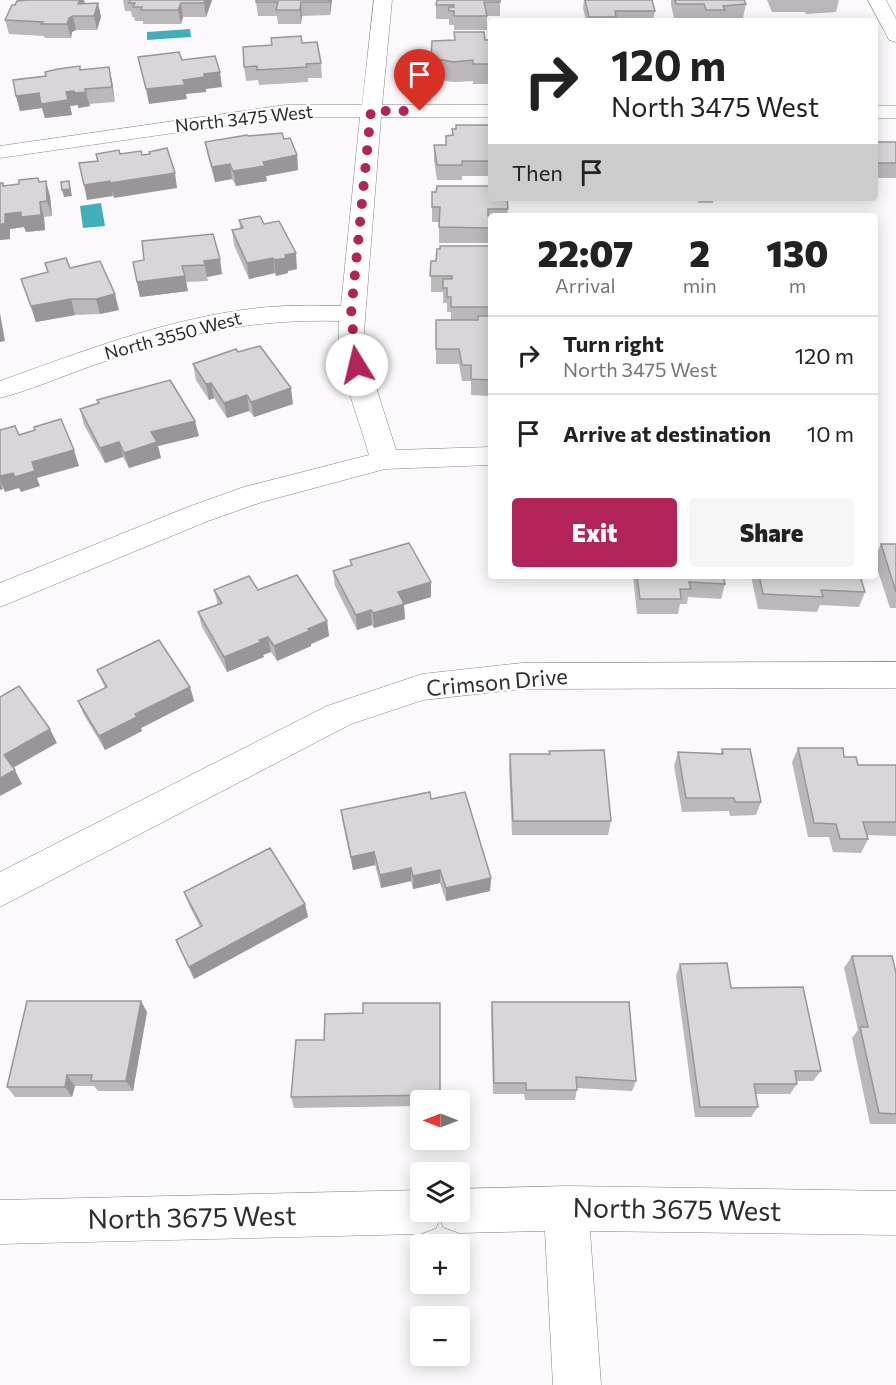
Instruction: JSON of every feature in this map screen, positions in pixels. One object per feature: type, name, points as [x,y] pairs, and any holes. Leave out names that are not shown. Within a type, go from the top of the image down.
[{"type":"street","points":[[383,0],[351,314],[357,365],[385,460]]},
{"type":"street","points":[[877,0],[896,36]]},
{"type":"street","name":"North 3475 West","points":[[0,152],[285,111],[488,111]]},
{"type":"street","points":[[878,112],[896,112]]},
{"type":"street","name":"North 3550 West","points":[[0,390],[145,340],[203,325],[252,316],[351,314]]},
{"type":"street","points":[[0,596],[198,514],[254,494],[385,460],[488,456]]},
{"type":"street","name":"Crimson Drive","points":[[0,890],[339,715],[422,687],[522,676],[896,675]]},
{"type":"street","points":[[566,1208],[577,1385]]},
{"type":"street","name":"North 3675 West","points":[[470,1211],[566,1208],[896,1213]]},
{"type":"street","name":"North 3675 West","points":[[0,1222],[410,1212]]},
{"type":"water","points":[[190,29],[191,37],[147,40],[147,32]]},
{"type":"water","points":[[101,203],[105,226],[83,228],[80,206]]},
{"type":"building","points":[[80,0],[78,4],[98,3],[94,16],[73,16],[69,18],[67,24],[5,20],[12,5],[15,5],[17,1]]},
{"type":"building","points":[[130,0],[205,0],[204,3],[181,3],[178,10],[141,10],[142,7],[133,7],[135,3],[129,3]]},
{"type":"building","points":[[256,0],[330,0],[329,2],[301,2],[300,10],[276,10],[278,2],[256,2]]},
{"type":"building","points":[[437,0],[500,0],[500,2],[484,2],[487,16],[454,16],[454,11],[449,11],[449,7],[454,7],[454,5],[436,5]]},
{"type":"building","points":[[585,0],[652,0],[655,11],[615,11],[616,17],[589,17]]},
{"type":"building","points":[[675,0],[744,0],[746,4],[723,6],[725,10],[706,10],[704,4],[676,4]]},
{"type":"building","points":[[454,32],[484,32],[485,40],[488,40],[488,64],[473,64],[473,60],[454,62],[431,58],[432,41],[455,40]]},
{"type":"building","points":[[301,36],[302,43],[317,42],[321,63],[306,64],[307,67],[257,70],[257,66],[244,67],[243,47],[272,45],[271,38]]},
{"type":"building","points":[[179,52],[182,60],[215,56],[220,72],[183,80],[185,85],[146,89],[138,57]]},
{"type":"building","points":[[80,66],[80,70],[109,67],[112,87],[85,89],[86,92],[66,92],[68,100],[41,104],[39,93],[16,96],[13,80],[46,76],[45,72]]},
{"type":"building","points":[[456,125],[488,125],[488,161],[462,161],[462,165],[437,165],[434,145],[446,145],[446,136],[453,135],[452,129],[456,129]]},
{"type":"building","points":[[282,133],[284,139],[290,138],[297,155],[263,162],[265,166],[233,171],[230,164],[212,167],[205,142],[247,135]]},
{"type":"building","points":[[878,142],[896,142],[896,163],[878,163]]},
{"type":"building","points":[[167,148],[175,173],[84,185],[79,163],[98,161],[96,154],[119,150],[120,154],[141,151],[142,155]]},
{"type":"building","points":[[38,178],[39,182],[46,181],[47,201],[40,202],[41,215],[21,217],[21,212],[5,214],[5,224],[0,224],[0,183],[3,183],[3,186],[19,184],[19,180]]},
{"type":"building","points":[[69,181],[70,189],[62,190],[61,182]]},
{"type":"building","points":[[437,186],[488,186],[488,201],[507,201],[508,209],[488,209],[488,228],[439,227],[440,207],[432,207],[432,192],[436,192]]},
{"type":"building","points":[[260,216],[264,224],[279,221],[296,253],[285,255],[286,258],[247,263],[232,230],[243,228],[239,220]]},
{"type":"building","points":[[213,234],[220,259],[204,261],[205,265],[182,266],[185,276],[137,282],[133,262],[144,260],[142,241]]},
{"type":"building","points":[[440,246],[488,246],[488,307],[451,307],[451,297],[447,297],[447,288],[443,288],[443,279],[452,279],[452,276],[430,276],[431,261],[436,261],[437,249],[440,249]]},
{"type":"building","points":[[66,258],[70,268],[100,261],[115,294],[96,299],[71,299],[31,306],[21,279],[48,272],[45,263]]},
{"type":"building","points":[[478,316],[488,316],[488,380],[471,379],[471,365],[462,365],[459,349],[436,349],[436,320],[478,320]]},
{"type":"building","points":[[260,346],[291,388],[251,402],[247,395],[224,403],[211,383],[206,384],[193,364],[236,349],[238,352]]},
{"type":"building","points":[[170,380],[195,421],[151,432],[157,442],[124,453],[119,442],[100,448],[80,409],[99,403],[97,400]]},
{"type":"building","points":[[61,419],[74,450],[32,462],[35,471],[15,477],[13,473],[0,476],[0,430],[15,426],[19,435],[35,430],[34,427]]},
{"type":"building","points":[[409,543],[431,582],[398,592],[404,604],[373,613],[371,610],[356,615],[333,571],[352,565],[350,560]]},
{"type":"building","points":[[881,544],[896,544],[896,592]]},
{"type":"building","points":[[297,575],[327,621],[274,646],[268,637],[224,657],[198,612],[222,603],[214,590],[249,576],[258,590]]},
{"type":"building","points":[[637,579],[724,579],[725,584],[689,582],[691,589],[680,589],[681,599],[640,599]]},
{"type":"building","points":[[760,579],[861,579],[865,592],[821,590],[823,597],[763,594]]},
{"type":"building","points":[[159,640],[190,687],[135,714],[137,717],[99,736],[78,701],[107,687],[97,670]]},
{"type":"building","points":[[19,686],[50,729],[4,755],[15,770],[0,778],[0,697]]},
{"type":"building","points":[[798,748],[843,748],[844,757],[856,757],[858,765],[896,765],[896,822],[863,822],[868,839],[840,839],[836,824],[814,823]]},
{"type":"building","points":[[722,749],[750,749],[761,802],[735,802],[734,798],[686,798],[678,752],[723,754]]},
{"type":"building","points":[[604,750],[611,821],[513,821],[510,754]]},
{"type":"building","points":[[430,792],[431,799],[465,792],[491,878],[446,888],[440,870],[413,876],[411,868],[380,875],[374,852],[351,857],[341,810]]},
{"type":"building","points":[[270,848],[305,904],[189,967],[176,940],[202,926],[184,892]]},
{"type":"building","points":[[852,956],[892,956],[896,973],[896,1114],[879,1113],[860,1027],[868,1027]]},
{"type":"building","points":[[727,963],[731,988],[803,987],[821,1071],[795,1071],[797,1084],[754,1084],[758,1107],[700,1107],[680,964]]},
{"type":"building","points":[[27,1001],[141,1001],[126,1081],[91,1081],[92,1075],[67,1075],[65,1087],[7,1087]]},
{"type":"building","points":[[492,1002],[629,1002],[636,1081],[576,1077],[577,1090],[526,1090],[526,1083],[494,1083]]},
{"type":"building","points":[[363,1003],[440,1003],[440,1090],[410,1090],[410,1095],[291,1097],[296,1040],[324,1040],[325,1014],[363,1013]]},
{"type":"route","points":[[357,365],[351,330],[351,314],[371,111],[420,111]]}]
